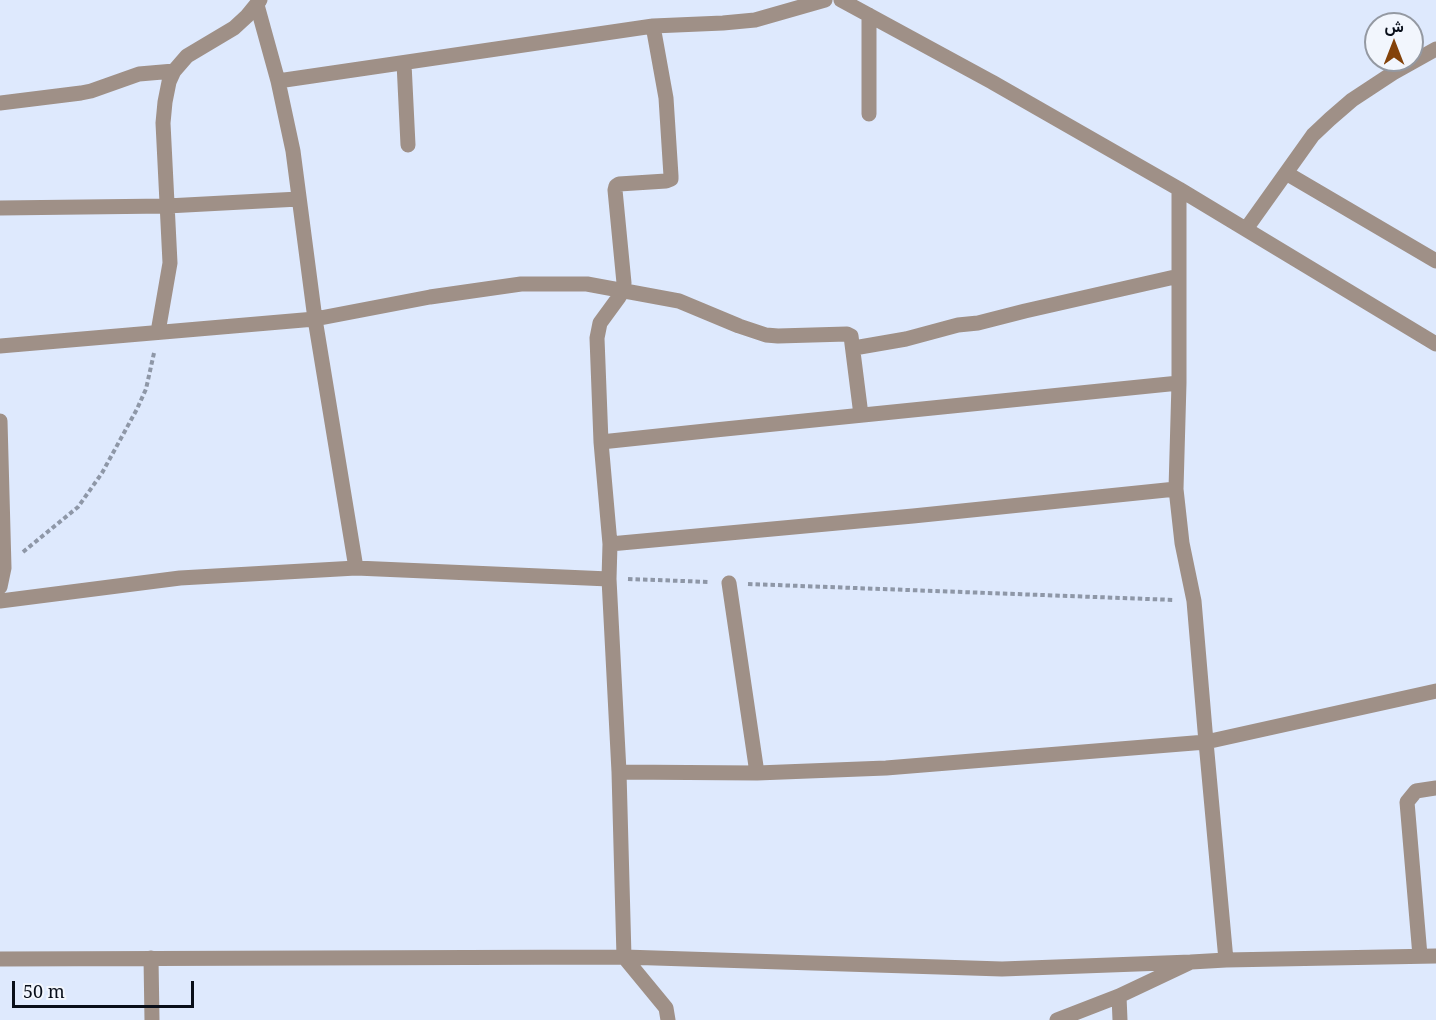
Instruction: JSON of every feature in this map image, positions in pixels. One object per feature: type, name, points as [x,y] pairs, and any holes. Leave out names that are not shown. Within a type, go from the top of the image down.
[{"type":"street","points":[[278,81],[654,26],[754,20],[825,0]]},
{"type":"street","points":[[841,0],[992,82],[1179,189],[1436,344]]},
{"type":"street","points":[[158,332],[170,263],[163,123],[169,82],[174,71],[187,56],[234,28],[258,2]]},
{"type":"street","points":[[258,2],[278,81],[292,151],[315,319],[356,568]]},
{"type":"street","points":[[869,15],[869,114]]},
{"type":"street","points":[[654,26],[666,98],[671,179],[616,186],[624,283],[622,290],[600,323],[597,338],[601,442],[610,544],[609,579],[619,772],[624,957],[666,1008],[668,1020]]},
{"type":"street","points":[[1246,229],[1313,135],[1352,100],[1393,73],[1436,50]]},
{"type":"street","points":[[404,63],[408,145]]},
{"type":"street","points":[[0,103],[81,93],[139,74],[174,71]]},
{"type":"street","points":[[1286,173],[1436,261]]},
{"type":"street","points":[[1179,189],[1179,383],[1176,489],[1182,543],[1194,601],[1226,960]]},
{"type":"street","points":[[0,208],[167,206],[299,199]]},
{"type":"street","points":[[854,348],[906,339],[958,325],[978,323],[1179,276]]},
{"type":"street","points":[[0,346],[315,319],[430,297],[521,284],[587,284],[679,301],[766,335],[847,334],[851,336],[854,348],[861,415]]},
{"type":"street","points":[[601,442],[1179,383]]},
{"type":"street","points":[[0,421],[2,568],[0,587]]},
{"type":"street","points":[[610,544],[1176,489]]},
{"type":"street","points":[[0,601],[180,578],[356,568],[609,579]]},
{"type":"street","points":[[729,583],[757,773]]},
{"type":"street","points":[[619,772],[757,773],[886,768],[1206,742],[1436,690]]},
{"type":"street","points":[[1420,956],[1407,802],[1416,791],[1436,788]]},
{"type":"street","points":[[0,959],[624,957],[1002,969],[1226,960],[1436,956]]},
{"type":"street","points":[[151,958],[152,1020]]},
{"type":"street","points":[[1057,1020],[1119,996],[1191,962]]},
{"type":"street","points":[[1119,996],[1120,1020]]},
{"type":"path","points":[[2,568],[78,507],[102,473],[137,410],[146,388],[158,332]]},
{"type":"path","points":[[609,579],[1194,601]]}]
